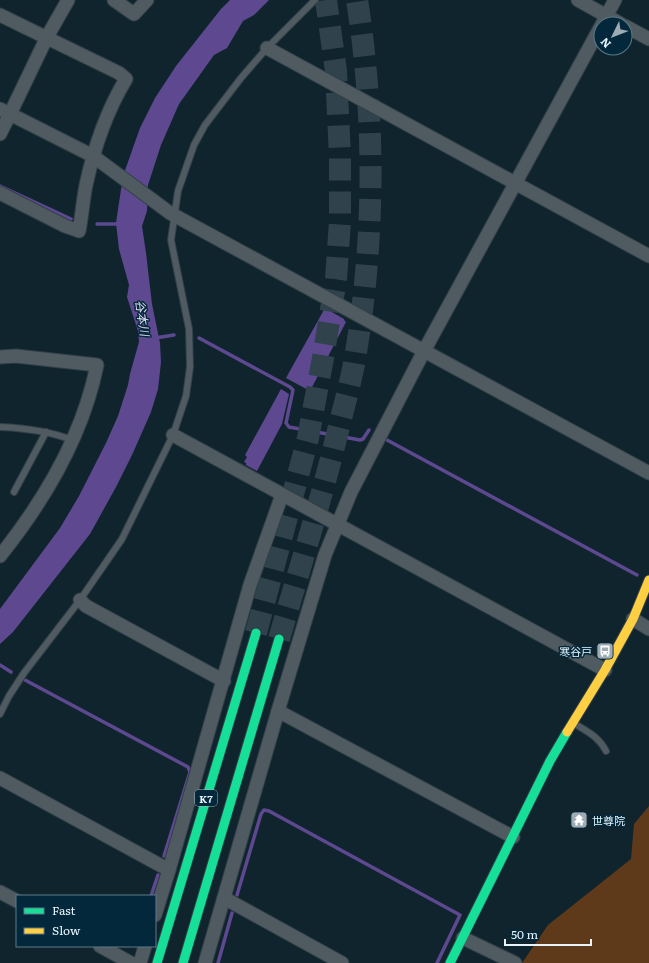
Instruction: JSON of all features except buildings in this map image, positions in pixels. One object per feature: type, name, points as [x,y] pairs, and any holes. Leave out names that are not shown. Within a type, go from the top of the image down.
[{"type":"main road","points":[[450,963],[550,760],[605,670],[632,619],[649,580]]},
{"type":"main road","name":"K7","points":[[157,963],[256,633]]},
{"type":"main road","name":"K7","points":[[183,963],[279,639]]},
{"type":"street","points":[[0,134],[5,111],[68,0]]},
{"type":"street","points":[[114,0],[134,14],[147,0]]},
{"type":"street","points":[[578,0],[596,16]]},
{"type":"street","points":[[606,16],[615,0]]},
{"type":"street","points":[[0,15],[46,39],[119,73],[126,79],[109,111],[96,158],[86,186],[79,231],[65,226],[0,193]]},
{"type":"street","points":[[633,30],[649,39]]},
{"type":"street","points":[[205,963],[325,555],[337,525],[366,460],[593,41]]},
{"type":"street","points":[[267,48],[649,256]]},
{"type":"street","points":[[5,111],[96,158],[172,213],[649,473]]},
{"type":"street","points":[[0,357],[16,356],[97,365],[94,381],[82,419],[72,440],[34,510],[2,550]]},
{"type":"street","points":[[173,435],[605,670]]},
{"type":"street","points":[[156,912],[224,681],[250,586],[282,495]]},
{"type":"street","points":[[80,600],[86,606],[224,681]]},
{"type":"street","points":[[632,619],[649,629]]},
{"type":"street","points":[[278,711],[513,837]]},
{"type":"street","points":[[0,778],[169,870]]},
{"type":"street","points":[[0,892],[16,900]]},
{"type":"street","points":[[224,898],[342,963]]},
{"type":"street","points":[[462,938],[515,963]]},
{"type":"street","points":[[102,947],[131,963]]},
{"type":"street","points":[[140,963],[145,947]]},
{"type":"lane","points":[[0,714],[9,696],[24,673],[80,600],[122,539],[173,435],[186,396],[190,367],[189,329],[171,240],[172,213],[194,145],[206,125],[241,78],[267,48],[315,0]]},
{"type":"lane","points":[[0,427],[46,432],[72,440]]},
{"type":"lane","points":[[14,492],[46,432]]},
{"type":"lane","points":[[573,723],[596,736],[606,751]]},
{"type":"shaded area","points":[[649,806],[649,963],[522,963],[548,925],[631,859],[634,824]]},
{"type":"water","name":"谷本川","points":[[230,0],[269,0],[254,15],[243,21],[227,48],[214,55],[179,104],[161,145],[148,185],[147,211],[142,226],[152,304],[160,343],[161,362],[158,389],[151,412],[116,487],[90,534],[13,632],[0,644],[0,609],[60,528],[79,496],[118,416],[128,385],[139,342],[138,331],[127,297],[129,285],[119,249],[116,223],[123,176],[140,128],[155,98],[176,66],[221,9]]},
{"type":"water","points":[[325,308],[344,319],[346,322],[310,391],[286,378]]},
{"type":"water","points":[[281,389],[289,394],[282,424],[257,471],[246,465],[244,462],[247,457],[245,455]]},
{"type":"waterway","points":[[0,186],[71,219]]},
{"type":"waterway","points":[[97,224],[119,224]]},
{"type":"waterway","name":"谷本川","points":[[155,338],[174,335]]},
{"type":"waterway","points":[[199,338],[290,387],[293,390],[286,423],[289,427],[360,440],[363,439],[369,430]]},
{"type":"waterway","points":[[387,440],[637,575]]},
{"type":"waterway","points":[[0,665],[11,672]]},
{"type":"waterway","points":[[25,680],[188,767],[190,772],[164,856]]},
{"type":"waterway","points":[[237,895],[261,814],[264,810],[269,811],[460,915],[437,963]]},
{"type":"waterway","points":[[151,895],[158,875]]},
{"type":"waterway","points":[[218,963],[232,913]]},
{"type":"tunnel","points":[[256,633],[308,438],[336,279],[340,221],[340,157],[336,71],[326,0]]},
{"type":"tunnel","points":[[279,639],[326,477],[354,364],[361,319],[369,228],[370,137],[368,91],[357,0]]},
{"type":"traffic: fast","points":[[157,963],[256,633]]},
{"type":"traffic: fast","points":[[183,963],[279,639]]},
{"type":"traffic: fast","points":[[450,963],[550,761],[567,732]]},
{"type":"traffic: slow","points":[[567,732],[605,670],[633,619],[649,580]]},
{"type":"place","name":"寒谷戸","points":[[605,651]]},
{"type":"place","name":"世尊院","points":[[579,820]]}]
